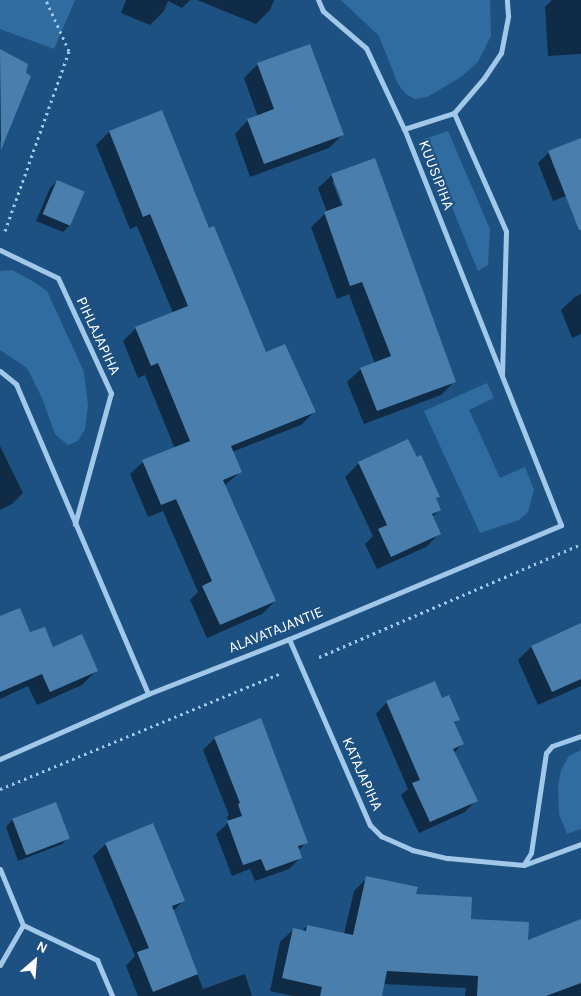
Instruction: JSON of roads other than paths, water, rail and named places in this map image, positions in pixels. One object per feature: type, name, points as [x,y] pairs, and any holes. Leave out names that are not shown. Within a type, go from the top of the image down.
[{"type":"street","name":"KUUSIPIHA","points":[[318,0],[322,11],[366,48],[404,129],[562,526]]},
{"type":"street","points":[[404,129],[454,114],[484,78],[501,53],[508,16],[507,0]]},
{"type":"street","name":"KUUSIPIHA","points":[[454,114],[506,231],[502,378]]},
{"type":"street","name":"PIHLAJAPIHA","points":[[0,250],[58,278],[111,393],[75,525]]},
{"type":"street","points":[[0,371],[16,384],[148,694]]},
{"type":"street","name":"ALAVATAJANTIE","points":[[0,759],[148,694],[289,639],[562,526]]},
{"type":"street","name":"KATAJAPIHA","points":[[289,639],[370,825],[381,836],[412,850],[448,858],[524,864],[581,844]]},
{"type":"street","points":[[524,864],[531,853],[546,753],[552,746],[581,736]]},
{"type":"street","points":[[0,869],[23,925],[97,960],[112,996]]},
{"type":"street","points":[[0,964],[23,925]]}]
